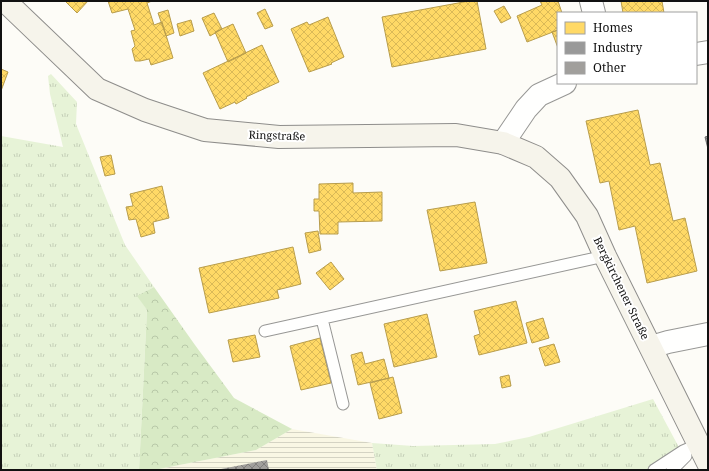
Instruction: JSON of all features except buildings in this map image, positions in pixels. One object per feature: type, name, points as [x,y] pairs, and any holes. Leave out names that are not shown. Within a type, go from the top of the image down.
[{"type":"street","name":"Ringstraße","points":[[5,1],[97,88],[145,110],[205,130],[279,137],[456,135],[503,143]]},
{"type":"street","points":[[591,1],[594,12]]},
{"type":"street","points":[[697,54],[708,52]]},
{"type":"street","points":[[503,143],[526,109],[540,95],[563,84]]},
{"type":"street","name":"Bergkirchener Straße","points":[[503,143],[536,157],[560,178],[587,216],[605,256],[651,347],[698,454]]},
{"type":"street","points":[[651,347],[708,334]]},
{"type":"lane","points":[[265,331],[605,256]]},
{"type":"lane","points":[[322,319],[343,404]]},
{"type":"lane","points":[[654,470],[684,451],[698,454]]},
{"type":"lane","points":[[672,470],[698,454]]},
{"type":"shaded area","points":[[292,429],[372,443],[377,470],[154,470],[256,450]]},
{"type":"green space","points":[[51,74],[77,102],[76,124],[125,245],[154,287],[138,296],[147,310],[139,470],[1,470],[1,136],[63,147],[50,94],[48,76]]},
{"type":"green space","points":[[154,287],[234,398],[292,429],[256,450],[154,470],[139,470],[147,310],[137,296]]},
{"type":"green space","points":[[653,399],[682,453],[662,470],[377,470],[372,443],[413,446],[495,444],[529,437]]}]
